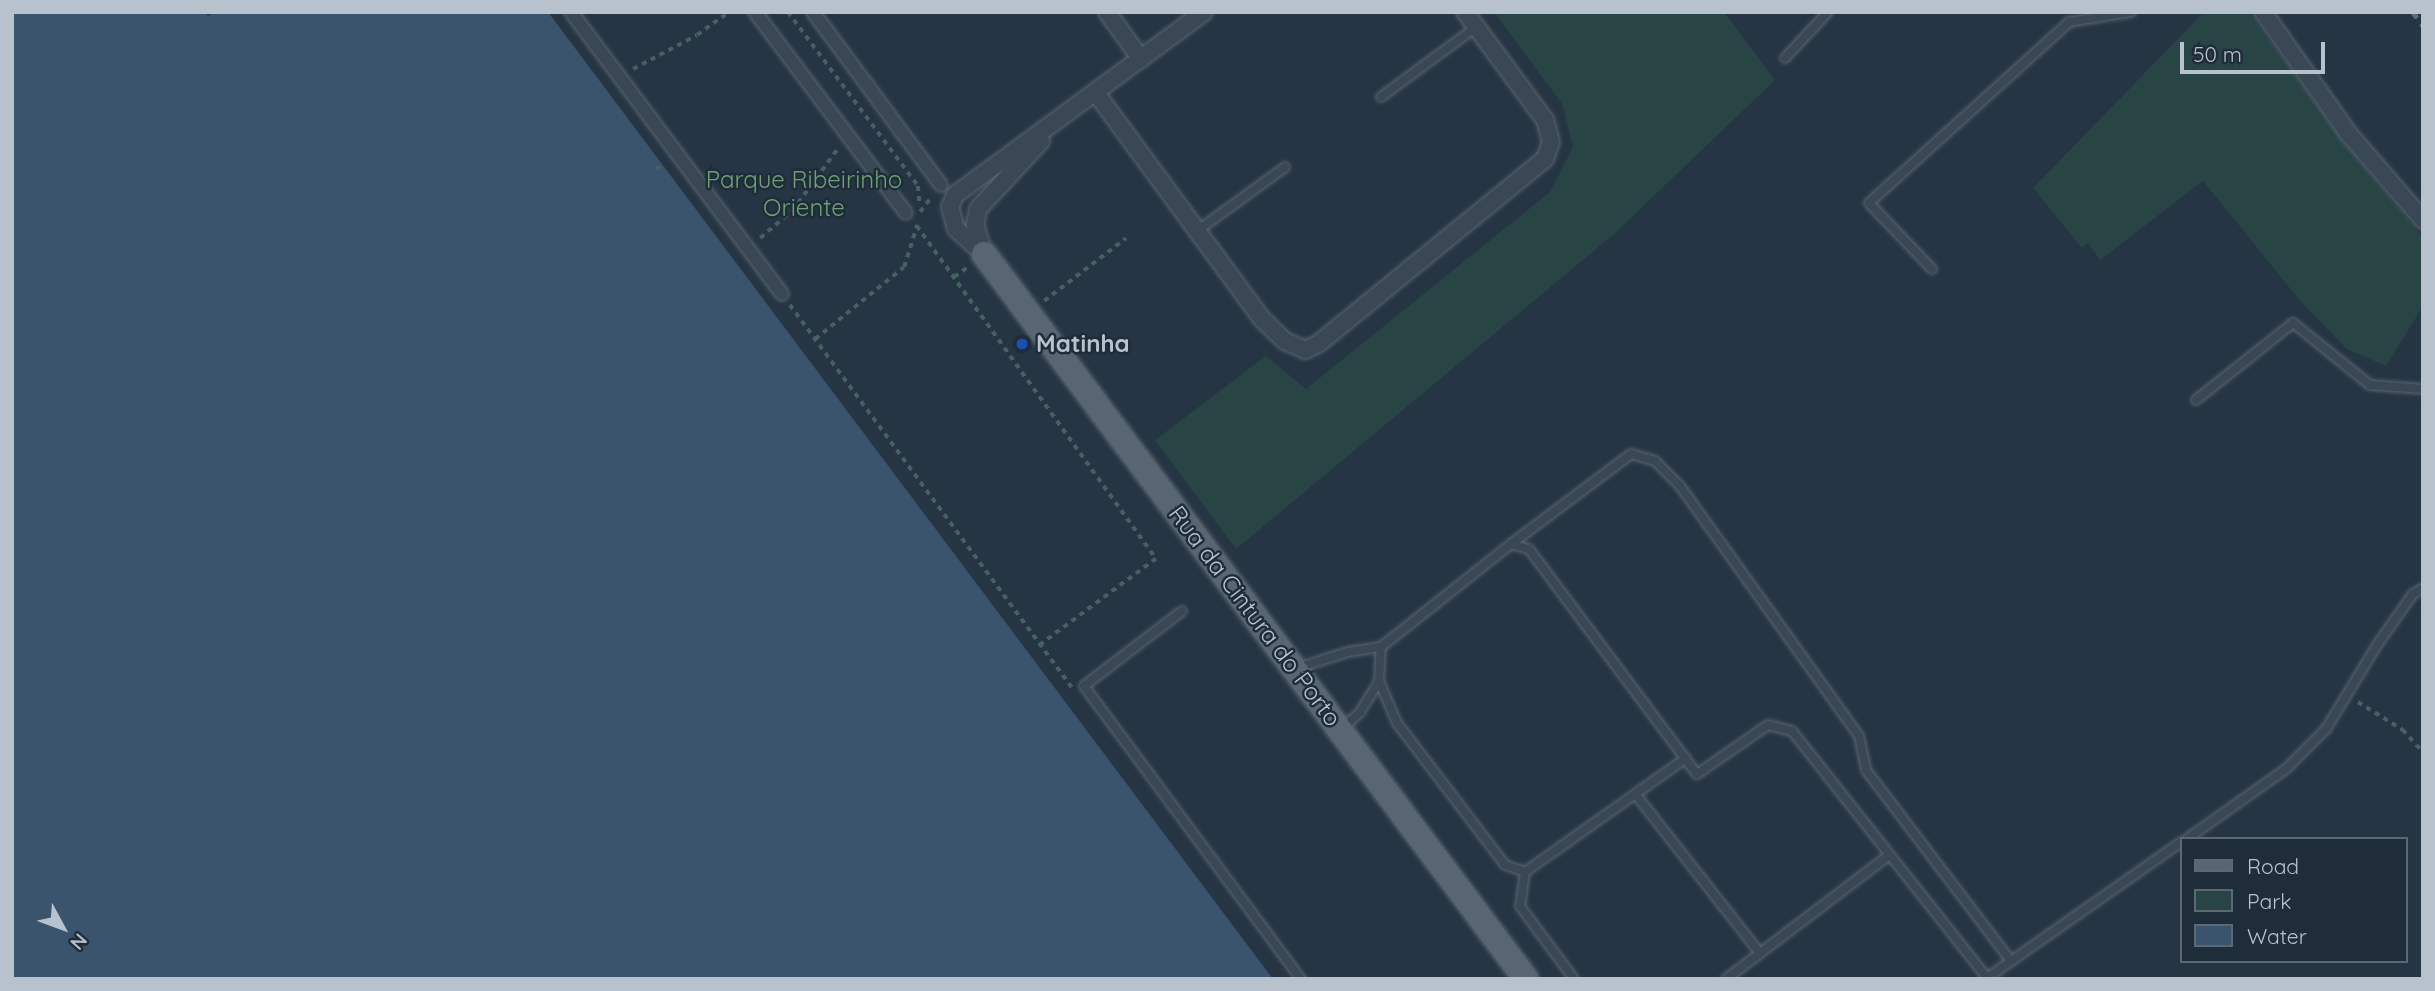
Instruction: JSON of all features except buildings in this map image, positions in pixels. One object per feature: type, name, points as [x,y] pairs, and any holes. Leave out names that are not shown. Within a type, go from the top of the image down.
[{"type":"main road","name":"Rua da Cintura do Porto","points":[[984,254],[1522,976]]},
{"type":"street","points":[[570,12],[782,294]]},
{"type":"street","points":[[755,12],[906,213]]},
{"type":"street","points":[[813,12],[942,185]]},
{"type":"street","points":[[1107,12],[1141,59]]},
{"type":"street","points":[[984,254],[956,229],[951,201],[968,183],[1096,93],[1204,12]]},
{"type":"street","points":[[1096,93],[1278,337],[1299,349],[1318,344],[1545,159],[1551,142],[1545,120],[1465,12]]},
{"type":"street","points":[[2263,12],[2348,132],[2423,220]]},
{"type":"street","points":[[984,254],[975,225],[978,209],[1064,116]]},
{"type":"lane","points":[[1784,58],[1828,12]]},
{"type":"lane","points":[[1932,269],[1869,203],[2069,23],[2131,12]]},
{"type":"lane","points":[[1381,97],[1476,26]]},
{"type":"lane","points":[[1197,231],[1285,167]]},
{"type":"lane","points":[[2196,400],[2293,323],[2370,384],[2423,389]]},
{"type":"lane","points":[[1294,669],[1348,652],[1381,647],[1630,454],[1655,461],[1680,486],[1859,736],[1866,769],[2011,961]]},
{"type":"lane","points":[[1511,544],[1529,549],[1697,774],[1768,725],[1792,731],[1888,856],[1987,978],[2180,843]]},
{"type":"lane","points":[[2190,837],[2286,769],[2326,729],[2384,634],[2413,594],[2423,588]]},
{"type":"lane","points":[[1182,611],[1084,687],[1301,979]]},
{"type":"lane","points":[[1381,647],[1379,681],[1397,723],[1505,865],[1525,872]]},
{"type":"lane","points":[[1341,731],[1360,712],[1379,681]]},
{"type":"lane","points":[[1574,979],[1520,906],[1525,872],[1686,758]]},
{"type":"lane","points":[[1636,795],[1760,953]]},
{"type":"lane","points":[[1726,979],[1888,856]]},
{"type":"path","points":[[618,76],[697,35],[729,12]]},
{"type":"path","points":[[788,12],[918,186]]},
{"type":"path","points":[[747,248],[792,211],[847,135],[881,103]]},
{"type":"path","points":[[656,170],[663,165]]},
{"type":"path","points":[[906,213],[924,210],[942,185]]},
{"type":"path","points":[[782,294],[815,339],[1040,645],[1156,559],[917,226],[904,267],[815,339]]},
{"type":"path","points":[[1029,312],[1126,238]]},
{"type":"path","points":[[2346,695],[2403,730],[2423,752]]},
{"type":"green space","points":[[1494,12],[1724,12],[1775,80],[1614,234],[1236,549],[1155,440],[1266,356],[1306,389],[1550,192],[1573,147],[1562,104]]},
{"type":"green space","points":[[2204,12],[2249,12],[2344,143],[2423,237],[2423,306],[2386,366],[2347,349],[2302,303],[2203,181],[2100,260],[2088,243],[2082,248],[2033,188]]},
{"type":"water","points":[[12,12],[205,12],[208,16],[214,12],[548,12],[1273,979],[12,979]]},
{"type":"railway","points":[[2413,12],[2423,26]]},
{"type":"place","name":"Matinha","points":[[1022,344]]},
{"type":"park label","name":"Parque Ribeirinho Oriente","points":[[804,194]]}]
